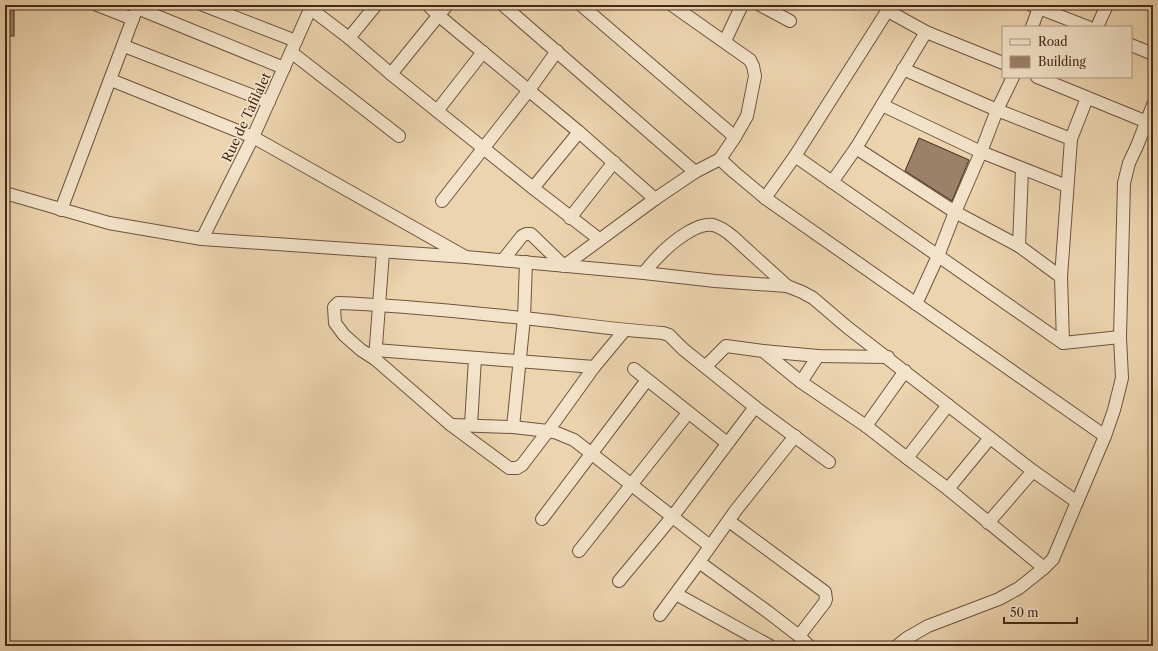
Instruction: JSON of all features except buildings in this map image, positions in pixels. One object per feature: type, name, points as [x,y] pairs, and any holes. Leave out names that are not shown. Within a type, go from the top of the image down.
[{"type":"street","points":[[97,5],[133,19]]},
{"type":"street","points":[[203,5],[294,47],[399,136]]},
{"type":"street","points":[[349,38],[376,5]]},
{"type":"street","points":[[428,5],[614,162],[655,200]]},
{"type":"street","points":[[391,74],[447,5]]},
{"type":"street","points":[[503,5],[695,172]]},
{"type":"street","points":[[564,266],[695,172],[720,159],[747,116],[755,76],[750,60],[672,5]]},
{"type":"street","points":[[725,41],[742,5]]},
{"type":"street","points":[[760,5],[790,21]]},
{"type":"street","points":[[1097,26],[1107,5]]},
{"type":"street","points":[[61,210],[138,6],[284,68]]},
{"type":"street","points":[[311,7],[391,74],[599,240]]},
{"type":"street","name":"Rue de Tafilalet","points":[[202,239],[253,137],[311,7]]},
{"type":"street","points":[[1032,26],[1035,7],[1085,26]]},
{"type":"street","points":[[588,8],[735,137]]},
{"type":"street","points":[[765,198],[795,156],[890,8],[926,32],[1002,63]]},
{"type":"street","points":[[832,182],[856,148],[926,32]]},
{"type":"street","points":[[1132,44],[1153,54]]},
{"type":"street","points":[[124,46],[269,102]]},
{"type":"street","points":[[442,201],[529,90],[557,51]]},
{"type":"street","points":[[437,111],[483,52]]},
{"type":"street","points":[[903,69],[997,110],[1071,138]]},
{"type":"street","points":[[916,304],[938,256],[997,110],[1013,78]]},
{"type":"street","points":[[1039,78],[1147,122]]},
{"type":"street","points":[[111,80],[253,137],[466,257]]},
{"type":"street","points":[[1063,343],[1061,277],[1071,138],[1087,98]]},
{"type":"street","points":[[898,646],[907,638],[928,626],[999,599],[1019,588],[1053,559],[1105,436],[1114,410],[1122,378],[1120,338],[1124,183],[1128,163],[1147,122],[1153,104]]},
{"type":"street","points":[[882,105],[981,152],[1067,186]]},
{"type":"street","points":[[533,188],[579,132]]},
{"type":"street","points":[[856,148],[955,212],[1019,246],[1061,277]]},
{"type":"street","points":[[795,156],[1063,343],[1120,338]]},
{"type":"street","points":[[720,159],[765,198],[1105,436]]},
{"type":"street","points":[[570,218],[614,162]]},
{"type":"street","points":[[1019,246],[1022,169]]},
{"type":"street","points":[[5,193],[108,223],[202,239],[466,257],[715,281],[787,286],[813,298],[847,327],[990,438],[1076,502]]},
{"type":"street","points":[[644,273],[663,250],[678,238],[701,225],[713,225],[723,229],[732,236],[787,286]]},
{"type":"street","points":[[503,260],[522,236],[531,234],[564,266]]},
{"type":"street","points":[[375,354],[383,252]]},
{"type":"street","points":[[513,427],[524,318],[526,262]]},
{"type":"street","points":[[594,367],[475,358],[375,354],[360,350],[344,335],[335,323],[334,307],[338,303],[379,305],[524,318],[624,331],[663,333],[669,335],[683,349],[755,407],[829,462]]},
{"type":"street","points":[[375,354],[451,425],[508,468],[517,468],[522,465],[594,367],[624,331]]},
{"type":"street","points":[[706,366],[726,346],[818,356],[888,358]]},
{"type":"street","points":[[763,351],[801,382],[866,426],[948,489],[1044,568]]},
{"type":"street","points":[[801,382],[818,356]]},
{"type":"street","points":[[471,425],[475,358]]},
{"type":"street","points":[[634,369],[727,443]]},
{"type":"street","points":[[866,426],[905,371]]},
{"type":"street","points":[[542,519],[647,380]]},
{"type":"street","points":[[907,458],[948,405]]},
{"type":"street","points":[[619,580],[673,516],[755,407]]},
{"type":"street","points":[[579,551],[630,484],[688,413]]},
{"type":"street","points":[[451,425],[513,427],[548,431],[574,440],[710,546]]},
{"type":"street","points":[[660,615],[700,562],[736,510],[795,436]]},
{"type":"street","points":[[948,489],[990,438]]},
{"type":"street","points":[[988,523],[1033,471]]},
{"type":"street","points":[[729,521],[825,592],[825,602],[799,636]]},
{"type":"street","points":[[700,562],[799,636],[809,646]]},
{"type":"street","points":[[676,594],[770,646]]}]
